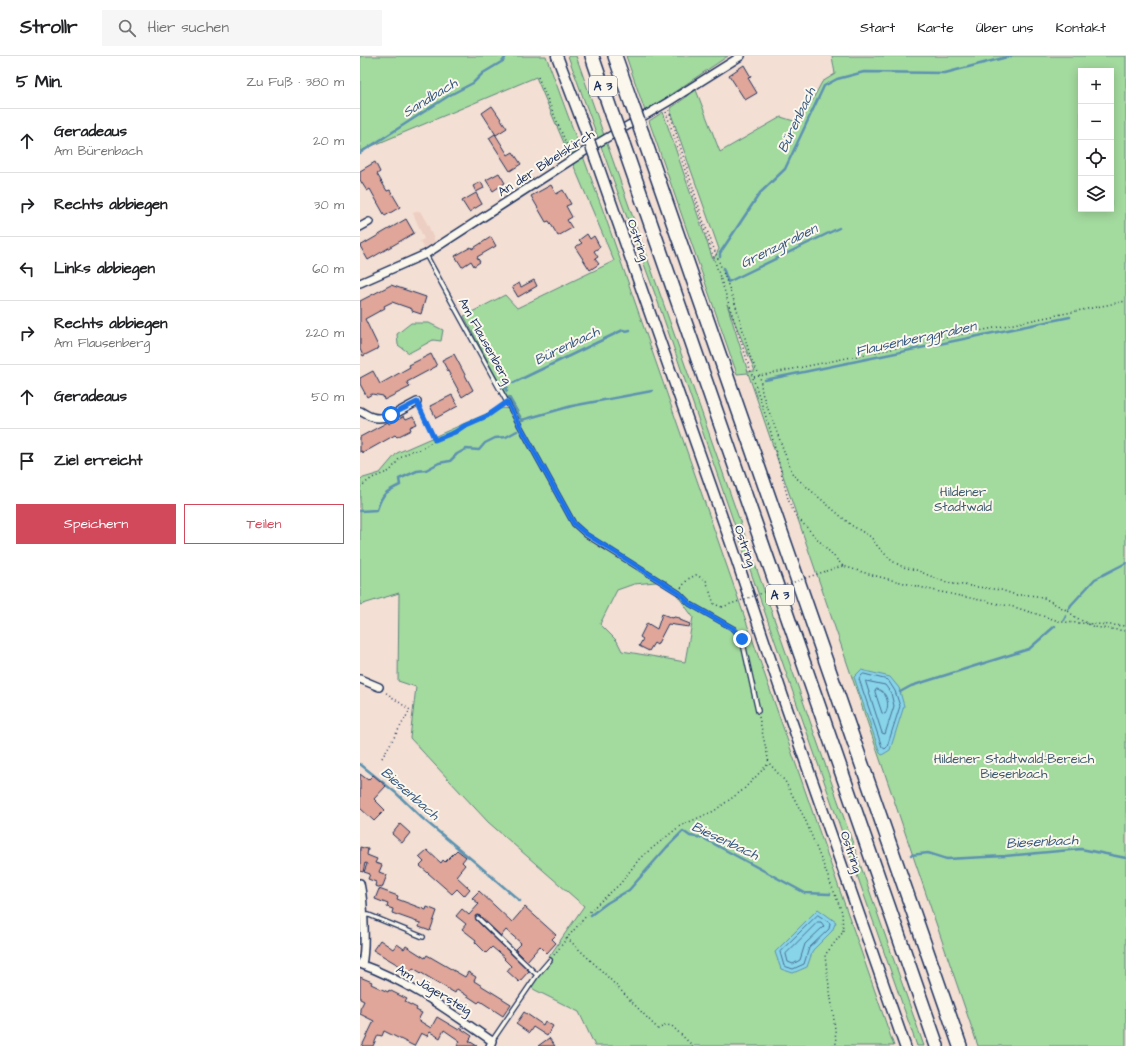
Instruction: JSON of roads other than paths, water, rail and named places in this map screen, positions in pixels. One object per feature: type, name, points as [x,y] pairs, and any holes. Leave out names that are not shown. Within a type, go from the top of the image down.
[{"type":"highway","name":"A 3","points":[[592,56],[937,1046]]},
{"type":"highway","name":"A 3","points":[[615,56],[960,1046]]},
{"type":"main road","name":"Ostring","points":[[557,56],[586,132],[731,542],[782,695],[905,1046]]},
{"type":"street","name":"An der Bibelskirch","points":[[360,284],[426,254],[573,159],[741,56]]},
{"type":"street","points":[[360,227],[369,222]]},
{"type":"street","points":[[360,411],[373,418],[382,417],[391,415],[417,402]]},
{"type":"street","points":[[360,679],[379,687]]},
{"type":"street","points":[[360,883],[362,893],[364,955],[361,964]]},
{"type":"street","name":"Am Jägersteig","points":[[361,964],[381,972],[422,994],[457,1016],[491,1044]]},
{"type":"lane","name":"Am Flausenberg","points":[[426,254],[574,524],[586,534],[679,593],[690,604],[734,629],[742,639],[758,711]]},
{"type":"lane","points":[[362,915],[369,915],[423,936]]},
{"type":"lane","points":[[478,918],[537,975]]},
{"type":"lane","points":[[491,1044],[537,975],[550,960]]},
{"type":"water","points":[[861,670],[890,677],[899,688],[904,706],[890,750],[882,755],[880,753],[854,677]]},
{"type":"water","points":[[818,909],[836,922],[832,931],[813,950],[807,967],[793,973],[781,969],[775,952]]},
{"type":"waterway","name":"Sandbach","points":[[360,153],[450,95],[473,83],[483,73],[503,61],[506,56]]},
{"type":"waterway","name":"Bürenbach","points":[[720,257],[720,253],[760,193],[785,169],[824,86],[837,79],[864,72],[945,73],[1011,56]]},
{"type":"waterway","name":"Grenzgraben","points":[[723,268],[728,282],[839,228]]},
{"type":"waterway","name":"Flausenberggraben","points":[[765,380],[1070,317]]},
{"type":"waterway","name":"Bürenbach","points":[[513,383],[623,330],[630,330]]},
{"type":"waterway","name":"Bürenbach","points":[[507,387],[505,388],[507,391]]},
{"type":"waterway","name":"Flausenberggraben","points":[[509,397],[522,420],[572,406],[652,391]]},
{"type":"waterway","name":"Bürenbach","points":[[360,511],[377,510],[385,494],[400,485],[399,479],[417,471],[426,470],[439,463],[450,461],[457,454],[466,449],[479,450],[485,443],[495,438],[506,437],[517,431]]},
{"type":"waterway","points":[[1069,609],[1095,579],[1126,563]]},
{"type":"waterway","points":[[1064,620],[1066,616]]},
{"type":"waterway","points":[[900,692],[911,686],[1029,649],[1055,626]]},
{"type":"waterway","name":"Biesenbach","points":[[360,764],[396,793],[422,818],[520,901]]},
{"type":"waterway","name":"Biesenbach","points":[[591,915],[607,903],[629,890],[683,831],[690,836],[703,838],[805,893],[830,894]]},
{"type":"waterway","name":"Biesenbach","points":[[911,855],[928,853],[947,859],[1005,856],[1081,849],[1126,858]]},
{"type":"park label","name":"Hildener Stadtwald","points":[[963,500]]},
{"type":"park label","name":"Hildener Stadtwald-Bereich Biesenbach","points":[[1014,766]]}]
